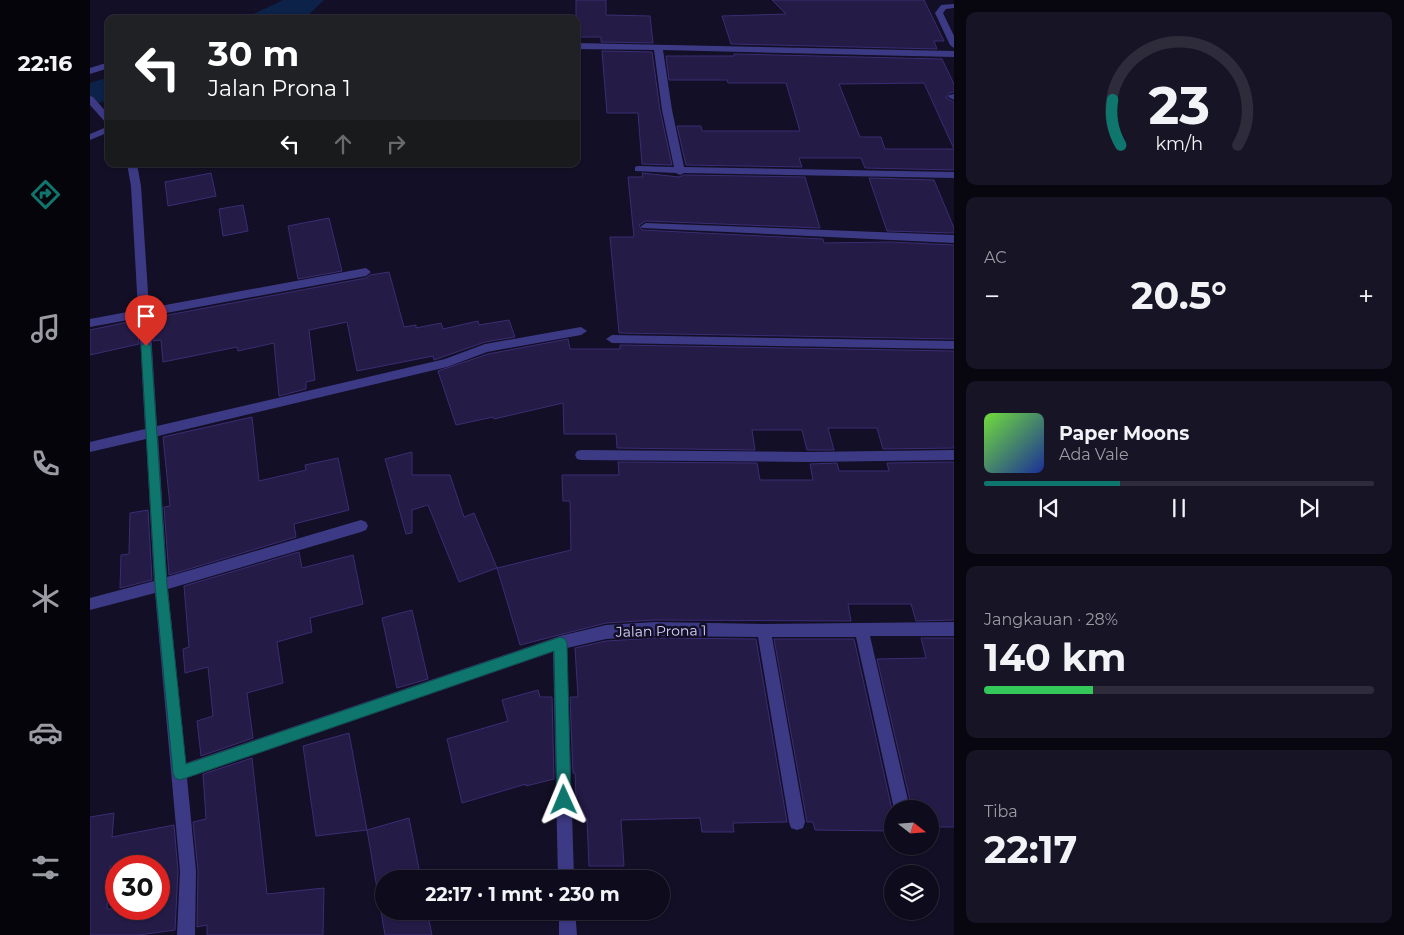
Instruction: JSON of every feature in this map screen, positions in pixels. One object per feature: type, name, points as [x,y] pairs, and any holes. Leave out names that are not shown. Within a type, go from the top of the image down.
[{"type":"street","points":[[954,6],[940,9],[939,16],[954,45]]},
{"type":"street","points":[[580,46],[954,54]]},
{"type":"street","points":[[658,48],[667,110],[680,172]]},
{"type":"street","points":[[90,71],[105,65]]},
{"type":"street","points":[[93,103],[105,116]]},
{"type":"street","points":[[90,137],[105,131]]},
{"type":"street","points":[[133,167],[136,186],[161,585],[188,872],[186,935]]},
{"type":"street","points":[[638,169],[680,172],[954,175]]},
{"type":"street","points":[[646,226],[954,239]]},
{"type":"street","points":[[90,323],[366,272]]},
{"type":"street","points":[[90,447],[447,363],[486,348],[580,331]]},
{"type":"street","points":[[612,339],[954,345]]},
{"type":"street","points":[[581,455],[808,457],[954,455]]},
{"type":"street","points":[[90,604],[361,526]]},
{"type":"street","name":"Jalan Prona 1","points":[[180,773],[560,643],[606,632],[655,629],[764,632],[954,630]]},
{"type":"street","points":[[862,631],[900,800]]},
{"type":"street","points":[[764,632],[797,822]]},
{"type":"street","points":[[560,643],[566,870]]},
{"type":"street","points":[[567,920],[568,935]]},
{"type":"water","points":[[283,0],[324,0],[308,15],[251,15]]},
{"type":"building","points":[[576,0],[606,0],[606,15],[650,16],[653,43],[601,42],[601,37],[580,37],[580,15],[576,15]]},
{"type":"building","points":[[772,0],[924,0],[944,41],[934,41],[937,49],[731,44],[722,16],[786,14]]},
{"type":"building","points":[[602,51],[652,52],[660,110],[672,165],[642,164],[638,113],[607,113]]},
{"type":"building","points":[[734,54],[942,59],[954,84],[954,92],[949,93],[946,98],[954,102],[954,149],[954,170],[865,168],[861,158],[799,158],[802,167],[686,165],[677,126],[701,126],[702,131],[800,131],[786,83],[669,80],[666,56],[734,56]],"holes":[[[924,83],[954,149],[885,149],[881,137],[860,137],[839,84]]]},
{"type":"building","points":[[211,173],[216,196],[168,206],[165,182]]},
{"type":"building","points":[[642,173],[679,177],[684,175],[805,177],[820,228],[646,221],[639,225],[642,230],[823,239],[824,243],[891,242],[954,245],[954,339],[619,333],[610,237],[634,237],[628,177],[643,177]]},
{"type":"building","points":[[869,178],[934,180],[954,228],[954,233],[887,231]]},
{"type":"building","points":[[243,205],[248,231],[223,236],[219,209]]},
{"type":"building","points":[[329,218],[342,271],[298,279],[288,226]]},
{"type":"building","points":[[389,272],[404,327],[416,325],[416,328],[441,323],[443,329],[478,321],[479,325],[509,320],[515,337],[485,342],[434,360],[433,356],[357,371],[347,322],[309,330],[315,380],[306,382],[306,389],[279,396],[274,343],[238,351],[237,347],[163,362],[161,340],[153,341],[152,318],[366,278],[370,275]]},
{"type":"building","points":[[137,320],[139,344],[90,355],[90,330]]},
{"type":"building","points":[[568,339],[570,349],[620,349],[620,345],[954,351],[954,448],[883,449],[877,428],[828,428],[834,450],[807,450],[802,430],[752,430],[755,450],[617,448],[616,434],[564,434],[563,403],[494,419],[493,417],[456,425],[438,371],[488,354]]},
{"type":"building","points":[[252,417],[259,481],[306,470],[305,465],[338,458],[349,510],[294,524],[296,537],[169,575],[164,507],[170,506],[163,437]]},
{"type":"building","points":[[412,452],[412,475],[450,475],[464,517],[474,513],[497,568],[459,582],[428,505],[412,510],[412,533],[406,534],[385,459]]},
{"type":"building","points":[[618,462],[757,463],[760,480],[813,480],[810,464],[837,463],[839,471],[889,471],[887,463],[954,462],[954,620],[916,621],[911,604],[848,604],[851,621],[655,620],[606,623],[520,645],[497,568],[571,550],[570,501],[563,501],[562,475],[619,475]]},
{"type":"building","points":[[148,510],[152,580],[120,588],[121,555],[129,554],[130,513]]},
{"type":"building","points":[[299,552],[302,568],[353,555],[363,604],[310,618],[312,632],[277,642],[283,683],[247,693],[253,738],[201,756],[197,721],[213,716],[208,667],[185,673],[183,649],[189,647],[184,586]]},
{"type":"building","points":[[412,610],[428,679],[397,688],[382,618]]},
{"type":"building","points":[[655,638],[756,639],[787,822],[733,823],[734,832],[702,832],[700,818],[621,820],[624,866],[589,866],[587,819],[577,819],[575,773],[573,773],[570,697],[578,697],[575,648],[606,641]]},
{"type":"building","points":[[921,638],[954,638],[954,827],[939,827],[939,800],[910,800],[877,659],[926,658]]},
{"type":"building","points":[[774,639],[854,639],[890,800],[884,800],[884,831],[815,830],[813,822],[807,822]]},
{"type":"building","points":[[538,690],[540,697],[552,697],[554,779],[526,786],[526,784],[462,803],[447,739],[508,721],[502,700]]},
{"type":"building","points":[[349,733],[367,830],[316,836],[303,746]]},
{"type":"building","points":[[252,758],[267,894],[324,888],[323,935],[207,935],[207,925],[197,927],[198,871],[193,822],[206,819],[203,774]]},
{"type":"building","points":[[114,813],[112,837],[174,825],[178,871],[175,930],[139,935],[90,935],[90,817]]},
{"type":"building","points":[[409,818],[419,870],[375,870],[375,877],[367,830]]},
{"type":"building","points":[[382,920],[429,920],[432,935],[385,935]]},
{"type":"waterway","points":[[90,95],[105,89]]},
{"type":"route","points":[[146,346],[161,585],[180,773],[560,643],[564,800]]}]
